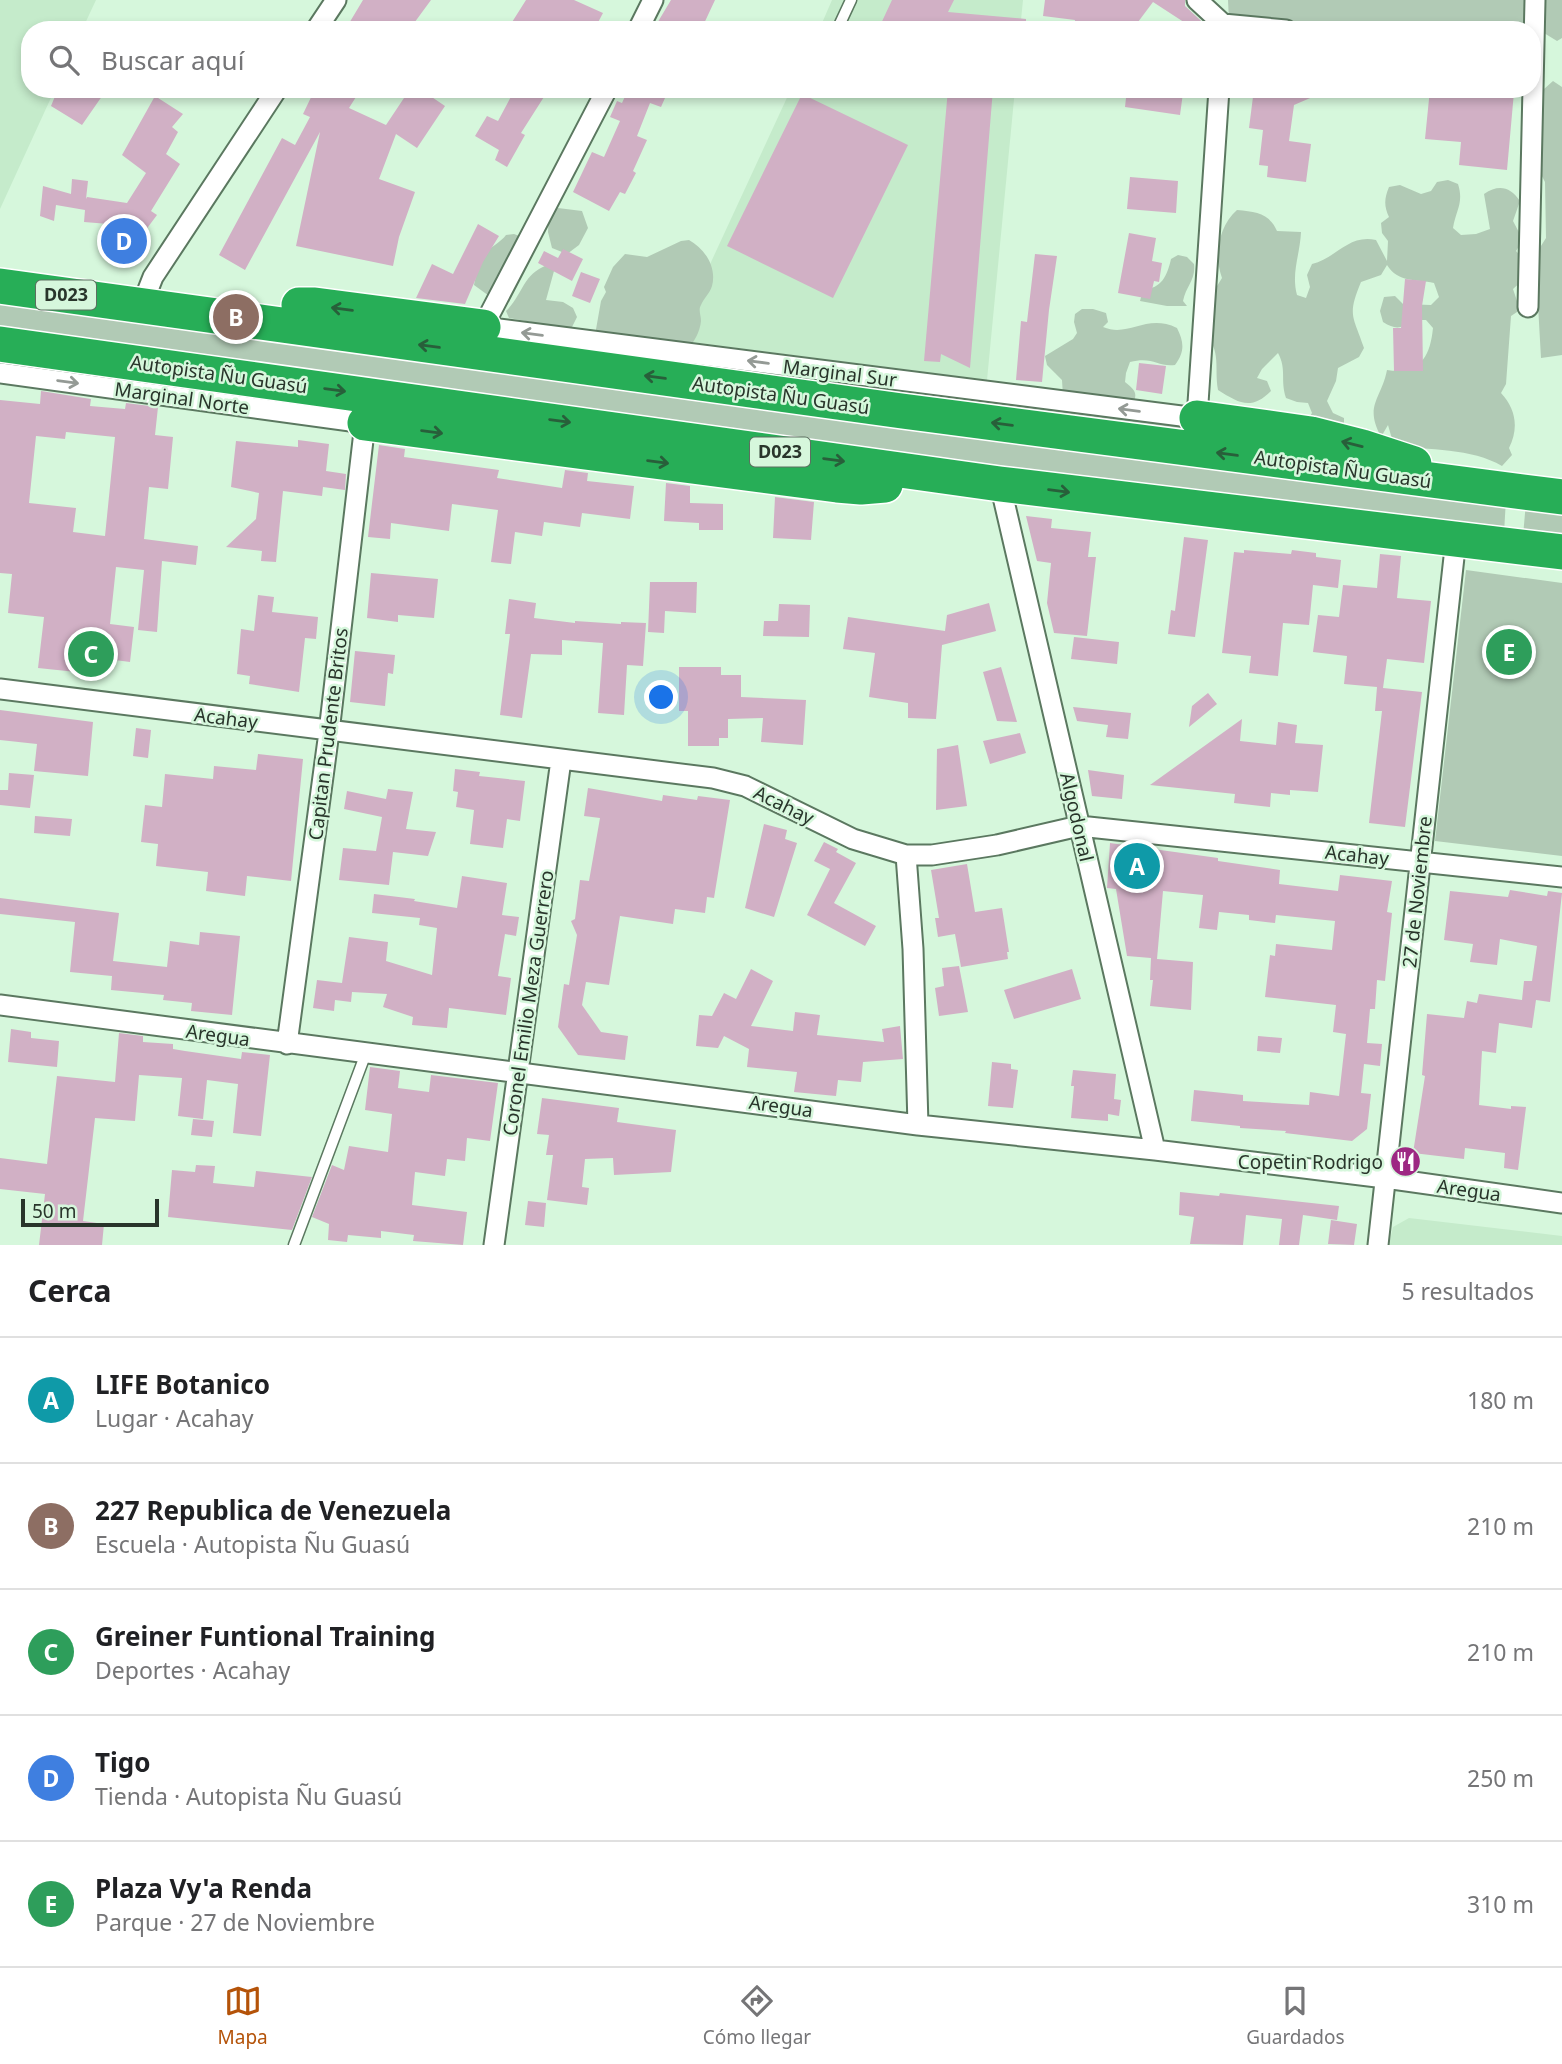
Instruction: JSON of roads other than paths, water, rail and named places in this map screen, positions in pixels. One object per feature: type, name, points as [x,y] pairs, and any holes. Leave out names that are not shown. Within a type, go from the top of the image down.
[{"type":"highway","points":[[0,263],[137,304]]},
{"type":"highway","name":"Autopista Ñu Guasú","points":[[0,286],[889,410],[1562,497]]},
{"type":"highway","points":[[196,313],[315,305],[483,327]]},
{"type":"highway","name":"Autopista Ñu Guasú","points":[[0,344],[1000,484],[1562,552]]},
{"type":"highway","points":[[0,364],[17,359],[264,380]]},
{"type":"highway","points":[[1197,418],[1311,434],[1362,447],[1487,488]]},
{"type":"highway","points":[[365,423],[861,487],[945,475]]},
{"type":"street","points":[[322,21],[336,0]]},
{"type":"street","points":[[642,21],[653,0]]},
{"type":"street","points":[[1197,0],[1217,21]]},
{"type":"street","points":[[1222,0],[1223,21]]},
{"type":"street","points":[[1534,21],[1535,0]]},
{"type":"street","points":[[137,304],[271,98]]},
{"type":"street","points":[[483,327],[602,98]]},
{"type":"street","points":[[1197,418],[1218,98]]},
{"type":"street","points":[[1528,307],[1532,98]]},
{"type":"street","name":"Marginal Sur","points":[[483,327],[1197,418]]},
{"type":"street","name":"Marginal Norte","points":[[0,373],[365,423]]},
{"type":"street","name":"Capitan Prudente Britos","points":[[286,1044],[329,732],[365,423]]},
{"type":"street","name":"Algodonal","points":[[1000,484],[1155,1150]]},
{"type":"street","name":"27 de Noviembre","points":[[1378,1245],[1456,539]]},
{"type":"street","name":"Acahay","points":[[0,690],[713,778],[745,786],[853,839],[906,855],[932,855],[997,845],[1079,826],[1562,877]]},
{"type":"street","name":"Coronel Emilio Meza Guerrero","points":[[494,1245],[561,760]]},
{"type":"street","points":[[906,855],[913,949],[918,1125]]},
{"type":"street","name":"Aregua","points":[[0,1005],[918,1125],[1155,1150],[1562,1203]]},
{"type":"lane","points":[[841,21],[850,0]]},
{"type":"lane","points":[[294,1245],[366,1053]]},
{"type":"place","name":"Tigo","points":[[124,241]]},
{"type":"place","name":"227 Republica de Venezuela","points":[[236,317]]},
{"type":"place","name":"Plaza Vy'a Renda","points":[[1509,652]]},
{"type":"place","name":"Greiner Funtional Training","points":[[91,654]]},
{"type":"place","name":"LIFE Botanico","points":[[1137,866]]},
{"type":"place","name":"Copetin Rodrigo","points":[[1406,1162]]}]
